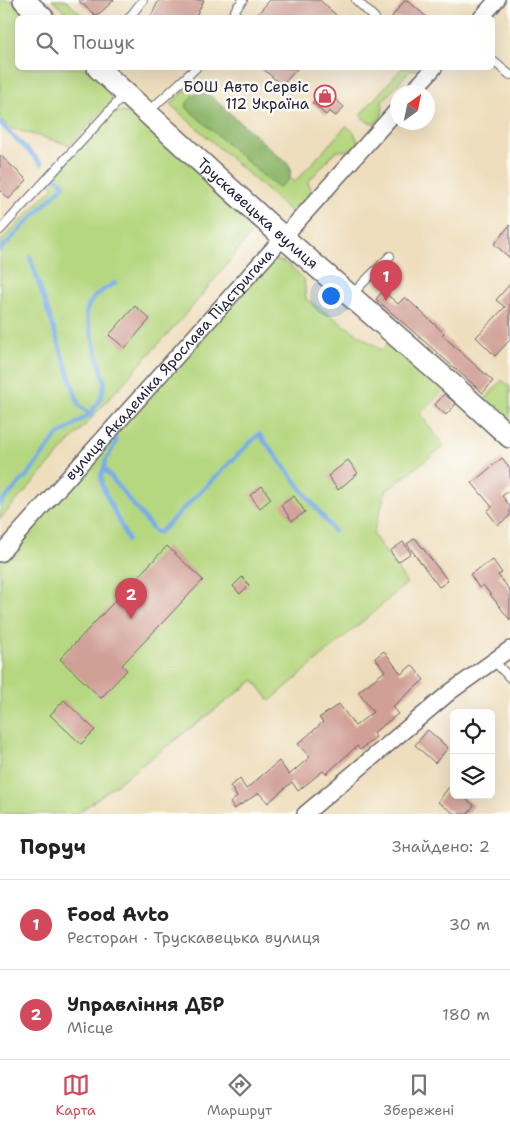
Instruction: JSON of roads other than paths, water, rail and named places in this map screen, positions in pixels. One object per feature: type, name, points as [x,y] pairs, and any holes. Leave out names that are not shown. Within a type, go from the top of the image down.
[{"type":"street","points":[[24,0],[40,15]]},
{"type":"street","points":[[484,15],[497,0]]},
{"type":"street","name":"Трускавецька вулиця","points":[[100,70],[284,238],[510,437]]},
{"type":"street","points":[[418,85],[432,70]]},
{"type":"street","name":"вулиця Академіка Ярослава Підстригача","points":[[0,554],[390,118]]},
{"type":"street","points":[[305,814],[450,692],[510,649]]},
{"type":"lane","points":[[131,15],[143,0]]},
{"type":"lane","points":[[233,15],[243,0]]},
{"type":"lane","points":[[356,0],[372,15]]},
{"type":"lane","points":[[495,62],[510,75]]},
{"type":"lane","points":[[148,112],[194,70]]},
{"type":"lane","points":[[0,230],[126,93]]},
{"type":"lane","points":[[350,296],[390,256]]},
{"type":"lane","points":[[494,661],[510,678]]},
{"type":"waterway","points":[[0,123],[42,164]]},
{"type":"waterway","points":[[0,250],[64,185],[57,178]]},
{"type":"waterway","points":[[30,257],[79,405],[91,415]]},
{"type":"waterway","points":[[0,504],[29,473],[56,437],[90,414],[100,400],[105,384],[86,314],[93,299],[100,292],[115,283]]},
{"type":"waterway","points":[[115,436],[116,442],[106,460],[104,468],[155,532],[160,532],[259,434],[334,531]]},
{"type":"waterway","points":[[104,468],[101,475],[102,486],[128,540]]},
{"type":"place","name":"БОШ Авто Сервіс 112 Україна","points":[[325,96]]},
{"type":"place","name":"Food Avto","points":[[386,301]]},
{"type":"place","name":"Управління ДБР","points":[[131,619]]}]
